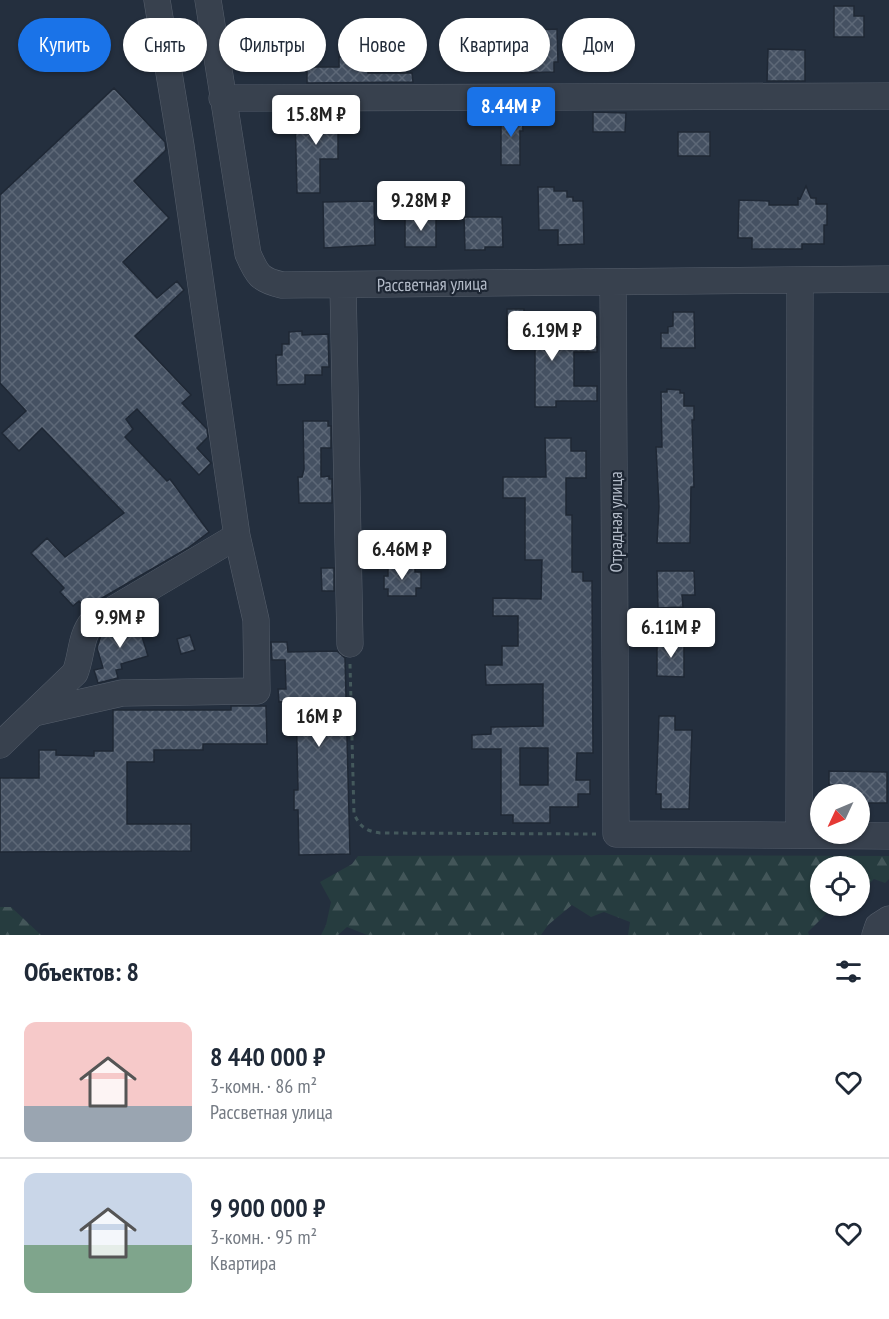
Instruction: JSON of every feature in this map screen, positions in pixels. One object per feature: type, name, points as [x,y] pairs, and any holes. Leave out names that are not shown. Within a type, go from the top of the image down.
[{"type":"street","points":[[34,713],[122,693],[257,691],[256,620],[237,536],[181,146],[157,0]]},
{"type":"street","name":"Рассветная улица","points":[[208,0],[248,254],[256,273],[266,281],[282,285],[343,285],[889,279]]},
{"type":"street","points":[[222,98],[889,96]]},
{"type":"street","points":[[799,835],[800,280]]},
{"type":"street","name":"Отрадная улица","points":[[614,282],[616,834]]},
{"type":"street","points":[[343,285],[350,644]]},
{"type":"street","points":[[0,745],[75,673],[80,662],[83,638],[92,622],[237,536]]},
{"type":"street","points":[[616,834],[889,836]]},
{"type":"street","points":[[875,935],[878,926],[889,919]]},
{"type":"path","points":[[350,644],[354,814],[361,827],[380,833],[616,834]]},
{"type":"green space","points":[[620,855],[889,856],[889,879],[885,883],[874,879],[870,883],[870,856],[810,856],[810,916],[824,916],[808,932],[809,935],[628,935],[630,922],[604,912],[591,917],[572,905],[548,925],[541,935],[367,935],[347,927],[338,935],[321,935],[326,925],[331,902],[320,882],[352,864],[358,856]]},
{"type":"green space","points":[[0,907],[11,907],[41,935],[0,935]]},
{"type":"building","points":[[834,6],[854,6],[854,16],[864,16],[864,37],[834,37]]},
{"type":"building","points":[[550,29],[557,29],[558,62],[554,62],[554,72],[522,73],[550,72]]},
{"type":"building","points":[[768,49],[805,50],[805,81],[767,81]]},
{"type":"building","points":[[326,67],[338,67],[338,72],[412,73],[413,82],[307,83],[307,72],[326,72]]},
{"type":"building","points":[[114,88],[165,142],[166,150],[134,181],[169,218],[123,262],[157,298],[177,281],[184,290],[135,336],[191,395],[182,403],[207,429],[208,437],[197,448],[211,463],[199,475],[137,409],[126,419],[133,429],[125,437],[167,481],[170,479],[209,532],[188,548],[85,608],[79,601],[73,606],[60,592],[64,588],[31,553],[47,538],[65,557],[124,513],[42,428],[19,451],[2,433],[26,411],[0,383],[0,195]]},
{"type":"building","points":[[501,112],[522,112],[520,165],[501,165]]},
{"type":"building","points":[[593,112],[626,113],[625,132],[593,132]]},
{"type":"building","points":[[295,113],[357,113],[357,121],[338,122],[338,159],[320,159],[320,193],[297,193]]},
{"type":"building","points":[[678,132],[710,132],[710,156],[678,156]]},
{"type":"building","points":[[806,186],[811,198],[816,198],[816,204],[827,204],[824,244],[802,244],[802,249],[752,249],[752,238],[738,238],[739,200],[769,201],[769,205],[798,205],[798,198],[800,199]]},
{"type":"building","points":[[538,187],[554,187],[554,191],[567,191],[567,197],[573,197],[573,201],[583,201],[584,244],[558,245],[558,230],[539,230]]},
{"type":"building","points":[[374,201],[375,245],[324,248],[323,202]]},
{"type":"building","points":[[464,217],[502,217],[503,247],[465,250]]},
{"type":"building","points":[[405,218],[436,218],[436,247],[405,247]]},
{"type":"building","points":[[507,309],[524,309],[524,333],[560,333],[560,337],[597,337],[597,352],[574,352],[574,386],[597,386],[597,401],[556,401],[556,407],[535,407],[535,346],[507,346]]},
{"type":"building","points":[[673,312],[694,312],[695,348],[661,348],[661,333],[668,333],[668,327],[673,326]]},
{"type":"building","points":[[302,331],[302,335],[328,334],[329,367],[322,367],[322,375],[305,375],[305,384],[277,385],[276,355],[282,355],[282,344],[289,344],[289,332]]},
{"type":"building","points":[[667,389],[680,390],[680,393],[684,393],[684,406],[694,406],[694,420],[692,420],[694,487],[691,487],[690,543],[657,543],[659,506],[656,447],[662,447],[661,392],[667,392]]},
{"type":"building","points":[[303,421],[328,421],[328,426],[331,426],[331,448],[321,448],[321,477],[329,476],[329,479],[332,479],[332,503],[299,503],[298,477],[302,477],[304,469]]},
{"type":"building","points":[[545,438],[571,438],[571,451],[586,451],[586,478],[566,478],[566,515],[572,515],[572,572],[583,572],[583,581],[592,581],[593,753],[577,753],[576,780],[590,780],[590,794],[578,794],[578,807],[550,807],[550,823],[513,823],[513,815],[501,815],[501,749],[472,749],[472,735],[491,734],[491,727],[543,726],[543,684],[486,685],[485,665],[502,665],[502,646],[518,646],[518,616],[493,616],[493,598],[541,599],[542,560],[525,560],[525,498],[503,498],[503,477],[546,477]],"holes":[[[520,748],[548,748],[548,785],[520,785]]]},
{"type":"building","points":[[388,567],[415,567],[415,572],[421,572],[421,588],[416,588],[416,596],[388,596],[388,589],[384,589],[384,576],[388,576]]},
{"type":"building","points":[[321,568],[334,568],[334,591],[322,591]]},
{"type":"building","points":[[657,571],[694,571],[695,595],[682,595],[683,607],[658,608]]},
{"type":"building","points":[[136,617],[148,656],[121,664],[122,669],[116,670],[118,678],[98,683],[94,670],[103,668],[97,648],[101,635],[123,621]]},
{"type":"building","points":[[190,635],[195,650],[181,654],[177,639]]},
{"type":"building","points":[[657,641],[684,641],[684,677],[657,676]]},
{"type":"building","points":[[271,642],[287,642],[288,652],[337,651],[345,658],[350,854],[299,855],[298,810],[294,810],[294,790],[298,790],[296,701],[279,702],[278,689],[286,689],[285,660],[272,660]]},
{"type":"building","points":[[231,706],[266,706],[267,744],[203,744],[203,750],[154,750],[154,762],[127,762],[127,824],[191,824],[191,851],[0,852],[0,778],[39,778],[39,750],[56,750],[56,755],[94,756],[94,751],[113,751],[113,710],[231,710]]},
{"type":"building","points":[[659,716],[675,716],[675,730],[692,730],[689,809],[661,809],[661,794],[656,794]]},
{"type":"building","points":[[829,771],[887,772],[887,803],[870,803],[870,784],[829,784]]}]
